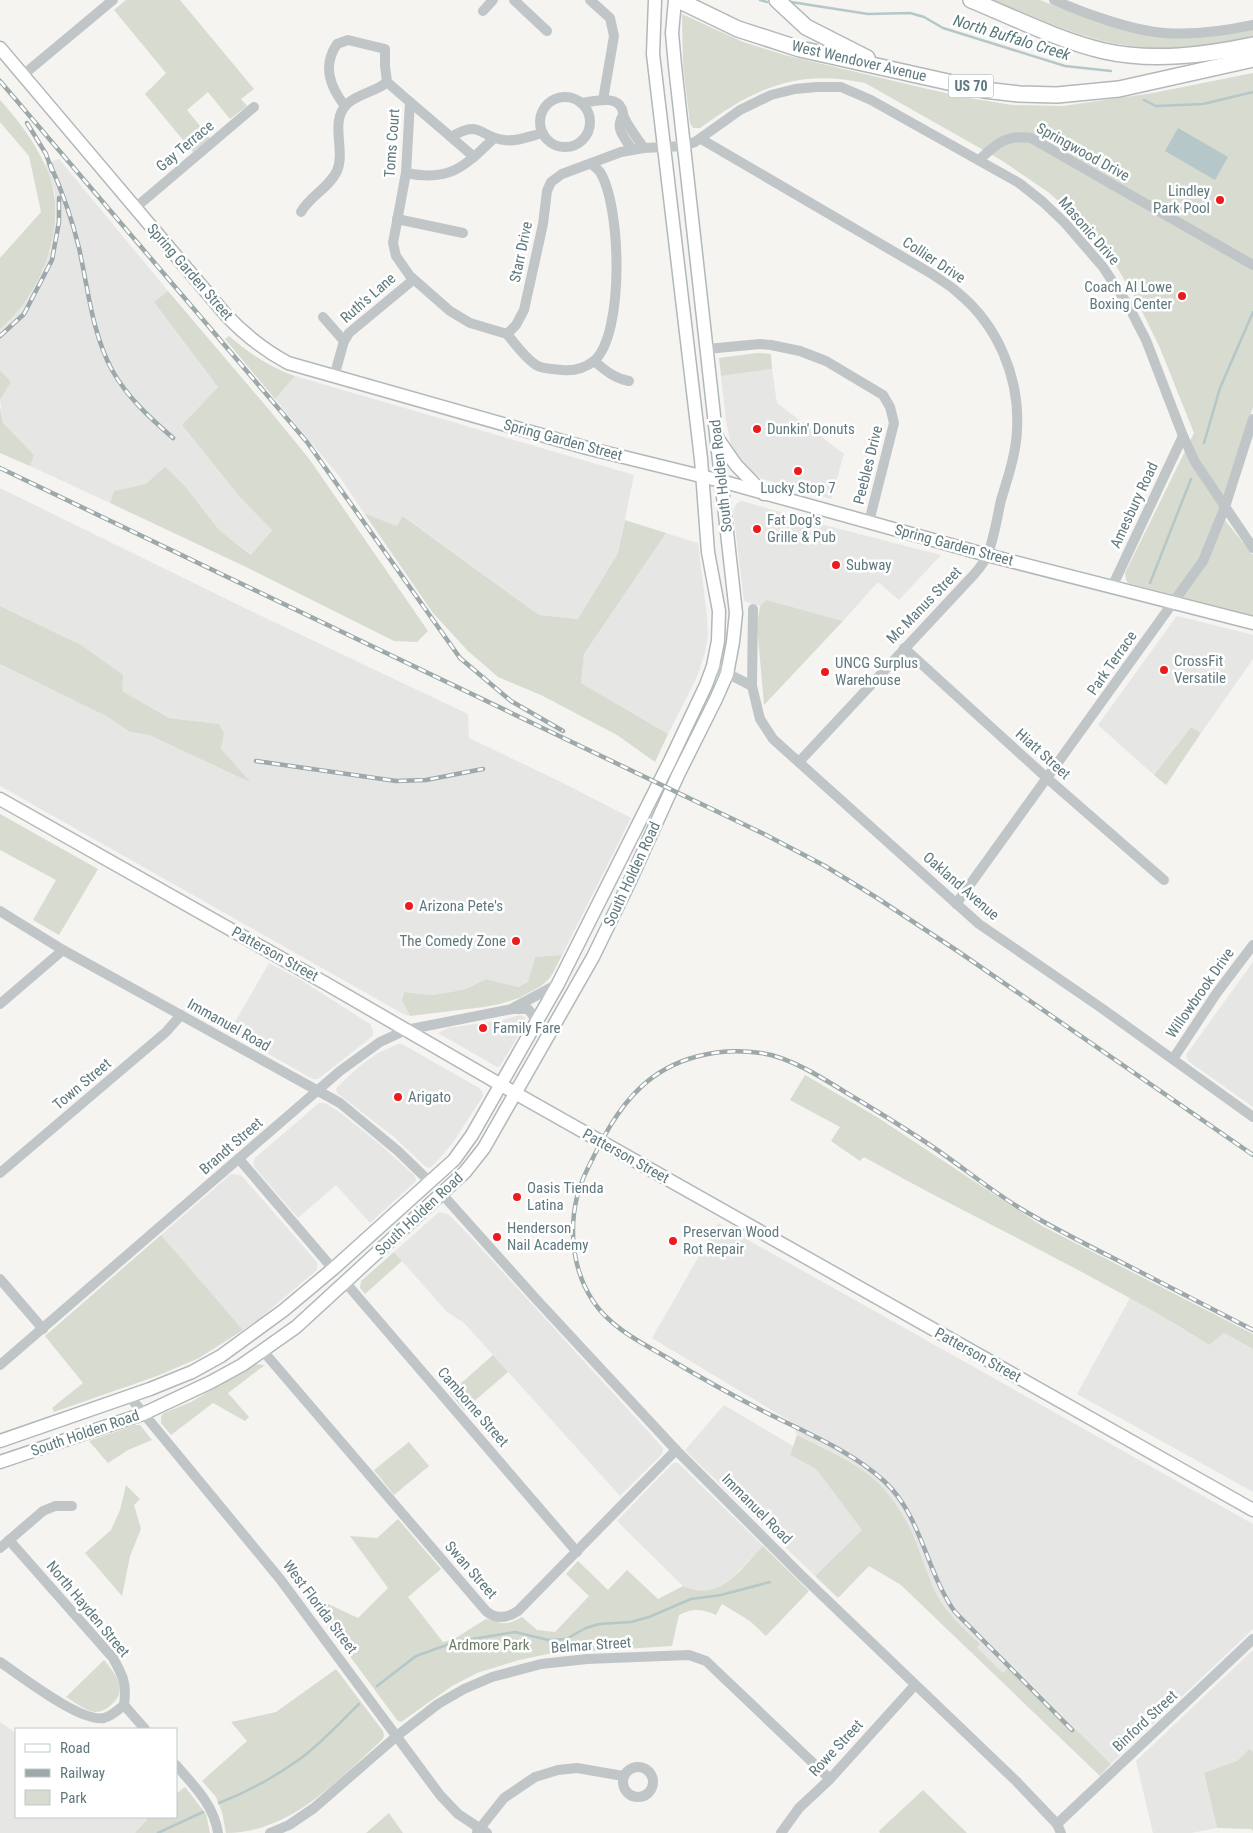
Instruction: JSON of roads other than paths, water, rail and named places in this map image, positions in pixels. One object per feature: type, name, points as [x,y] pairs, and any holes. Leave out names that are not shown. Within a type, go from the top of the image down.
[{"type":"highway","name":"West Wendover Avenue","points":[[677,0],[738,29],[775,41],[830,56],[887,67],[984,90],[1019,94],[1085,94],[1119,89],[1253,59]]},
{"type":"highway","points":[[777,0],[793,17],[818,34],[887,67]]},
{"type":"highway","points":[[971,0],[1064,39],[1106,51],[1169,56],[1196,55],[1253,45]]},
{"type":"main road","name":"South Holden Road","points":[[0,1441],[192,1372],[221,1356],[264,1326],[333,1269],[454,1160],[472,1135],[538,1022],[670,761],[706,685],[713,666],[718,641],[719,612],[708,552],[702,477],[653,54],[655,0]]},
{"type":"main road","name":"South Holden Road","points":[[0,1462],[143,1414],[211,1382],[263,1351],[296,1327],[465,1172],[484,1148],[612,919],[727,674],[736,613],[672,33],[677,0]]},
{"type":"main road","name":"Spring Garden Street","points":[[0,48],[226,315],[249,338],[288,362],[587,448],[721,481],[987,555],[1253,623]]},
{"type":"main road","points":[[717,438],[736,465],[764,494]]},
{"type":"main road","name":"Patterson Street","points":[[0,799],[515,1093],[1253,1510]]},
{"type":"main road","points":[[442,1194],[441,1186],[454,1160]]},
{"type":"street","points":[[23,75],[113,0]]},
{"type":"street","points":[[483,11],[493,0]]},
{"type":"street","points":[[514,0],[547,30]]},
{"type":"street","points":[[590,0],[610,18],[614,36],[603,100]]},
{"type":"street","points":[[1054,0],[1069,7],[1140,29],[1165,33],[1198,32],[1253,25]]},
{"type":"street","points":[[301,212],[305,204],[328,184],[336,173],[340,157],[339,116],[345,106],[359,96],[387,82],[385,49],[354,41],[342,41],[334,49],[329,73],[333,90],[345,106]]},
{"type":"street","name":"Toms Court","points":[[387,82],[410,102],[406,173],[397,219]]},
{"type":"street","name":"Masonic Drive","points":[[701,139],[740,110],[771,95],[794,89],[841,87],[860,94],[1019,183],[1065,223],[1103,267],[1128,305],[1146,340],[1183,436],[1196,462],[1253,548]]},
{"type":"street","points":[[569,97],[581,104],[588,114],[589,128],[586,136],[571,146],[557,145],[543,133],[540,115],[544,106],[551,100],[569,97]]},
{"type":"street","points":[[581,104],[603,100],[613,101],[619,105],[622,108],[623,122],[632,150]]},
{"type":"street","points":[[410,102],[474,158]]},
{"type":"street","name":"Gay Terrace","points":[[135,208],[254,107]]},
{"type":"street","points":[[623,122],[644,148]]},
{"type":"street","points":[[452,138],[463,130],[473,129],[483,131],[494,138],[511,141],[543,133]]},
{"type":"street","name":"Springwood Drive","points":[[979,160],[1005,139],[1018,136],[1031,138],[1253,265]]},
{"type":"street","points":[[406,173],[431,176],[458,169],[474,158],[494,138]]},
{"type":"street","name":"Starr Drive","points":[[507,334],[516,325],[524,310],[543,224],[547,191],[551,182],[562,174],[621,152],[644,148],[684,146],[701,139]]},
{"type":"street","name":"Collier Drive","points":[[701,139],[932,274],[957,292],[977,311],[991,331],[1008,362],[1015,385],[1018,406],[1017,432],[1012,463],[987,555]]},
{"type":"street","points":[[413,280],[436,300],[463,319],[507,334],[536,366],[566,370],[582,368],[594,361],[606,345],[610,333],[617,286],[617,259],[609,198],[600,172],[592,164]]},
{"type":"street","points":[[397,219],[462,233]]},
{"type":"street","name":"Ruth's Lane","points":[[334,376],[344,341],[349,333],[413,280],[401,265],[393,248],[397,219]]},
{"type":"street","points":[[323,317],[344,341]]},
{"type":"street","name":"Peebles Drive","points":[[707,349],[760,344],[800,351],[826,361],[883,395],[890,407],[894,423],[869,522]]},
{"type":"street","points":[[594,361],[606,372],[617,378],[629,381]]},
{"type":"street","name":"Park Terrace","points":[[956,904],[1048,779],[1203,561],[1225,508],[1253,419]]},
{"type":"street","name":"Amesbury Road","points":[[1112,587],[1183,436]]},
{"type":"street","name":"Mc Manus Street","points":[[799,762],[978,570],[987,555]]},
{"type":"street","name":"Oakland Avenue","points":[[753,609],[752,686],[760,719],[773,739],[979,924],[1253,1117]]},
{"type":"street","name":"Hiatt Street","points":[[904,648],[1048,779],[1164,880]]},
{"type":"street","points":[[713,666],[752,686]]},
{"type":"street","name":"Immanuel Road","points":[[0,911],[63,950],[340,1103],[398,1151],[430,1182]]},
{"type":"street","name":"Willowbrook Drive","points":[[1172,1059],[1216,994],[1253,945]]},
{"type":"street","points":[[0,1004],[63,950]]},
{"type":"street","name":"Brandt Street","points":[[512,1009],[558,984]]},
{"type":"street","name":"Brandt Street","points":[[0,1365],[369,1048],[406,1030],[512,1009],[528,1009],[538,1022]]},
{"type":"street","name":"Town Street","points":[[0,1173],[166,1032],[181,1015]]},
{"type":"street","points":[[239,1159],[333,1269]]},
{"type":"street","name":"Immanuel Road","points":[[442,1194],[676,1450],[801,1574],[1016,1781],[1059,1829]]},
{"type":"street","points":[[0,1279],[43,1329]]},
{"type":"street","name":"Camborne Street","points":[[345,1282],[577,1552]]},
{"type":"street","name":"Swan Street","points":[[263,1351],[489,1614],[498,1617],[504,1617],[518,1611],[676,1450]]},
{"type":"street","name":"West Florida Street","points":[[129,1396],[280,1579],[398,1735],[440,1795],[458,1814],[481,1831]]},
{"type":"street","points":[[0,1548],[43,1511],[54,1506],[72,1506]]},
{"type":"street","name":"North Hayden Street","points":[[9,1540],[113,1658],[124,1677],[126,1692],[124,1705]]},
{"type":"street","name":"Binford Street","points":[[1059,1829],[1253,1639]]},
{"type":"street","name":"Belmar Street","points":[[270,1833],[289,1825],[314,1808],[398,1735],[438,1704],[464,1689],[492,1677],[541,1664],[587,1659],[689,1655],[706,1661],[830,1779]]},
{"type":"street","points":[[0,1662],[72,1710],[90,1718],[104,1718],[114,1714],[124,1705],[144,1728]]},
{"type":"street","name":"Rowe Street","points":[[781,1833],[800,1808],[830,1779],[915,1684]]},
{"type":"street","points":[[178,1768],[210,1808],[218,1833]]},
{"type":"street","points":[[481,1831],[504,1798],[535,1777],[558,1770],[577,1768],[623,1776]]},
{"type":"waterway","name":"North Buffalo Creek","points":[[760,0],[767,2]]},
{"type":"waterway","name":"North Buffalo Creek","points":[[791,2],[868,14],[910,13],[924,17],[943,28],[1065,66],[1111,71]]},
{"type":"waterway","name":"North Buffalo Creek","points":[[1144,100],[1156,106],[1203,104],[1253,92]]},
{"type":"waterway","points":[[1204,443],[1220,388],[1253,312]]},
{"type":"waterway","points":[[1150,583],[1191,479]]},
{"type":"waterway","points":[[377,1686],[416,1656],[455,1642],[515,1632],[548,1640],[566,1639],[586,1628],[599,1624],[631,1622],[649,1617],[691,1599],[721,1595],[770,1582]]},
{"type":"waterway","points":[[219,1803],[260,1784],[297,1761],[321,1741],[359,1704]]},
{"type":"waterway","points":[[158,1833],[203,1812]]},
{"type":"railway","points":[[0,81],[307,442],[460,658],[511,701],[563,731]]},
{"type":"railway","points":[[27,123],[46,154],[52,171]]},
{"type":"railway","points":[[50,164],[73,226],[91,310],[105,356],[118,380],[132,398],[173,438]]},
{"type":"railway","points":[[0,336],[24,314],[52,260],[59,222],[59,198]]},
{"type":"railway","points":[[0,468],[766,835],[825,866],[959,952],[1253,1155]]},
{"type":"railway","points":[[256,761],[396,781],[426,780],[483,769]]},
{"type":"railway","points":[[1072,1730],[955,1612],[937,1580],[916,1527],[897,1495],[884,1481],[859,1461],[845,1453],[692,1373],[636,1340],[608,1319],[600,1310],[585,1286],[579,1270],[573,1236],[576,1202],[587,1170],[604,1137],[624,1105],[641,1087],[667,1068],[697,1056],[713,1053],[745,1052],[772,1055],[804,1068],[875,1110],[948,1157],[994,1191],[1030,1214],[1253,1330]]},
{"type":"place","name":"Lindley Park Pool","points":[[1220,200]]},
{"type":"place","name":"Coach Al Lowe Boxing Center","points":[[1182,296]]},
{"type":"place","name":"Dunkin' Donuts","points":[[757,429]]},
{"type":"place","name":"Lucky Stop 7","points":[[798,471]]},
{"type":"place","name":"Fat Dog's Grille & Pub","points":[[757,529]]},
{"type":"place","name":"Subway","points":[[836,565]]},
{"type":"place","name":"CrossFit Versatile","points":[[1164,670]]},
{"type":"place","name":"UNCG Surplus Warehouse","points":[[825,672]]},
{"type":"place","name":"Arizona Pete's","points":[[409,906]]},
{"type":"place","name":"The Comedy Zone","points":[[516,941]]},
{"type":"place","name":"Family Fare","points":[[483,1028]]},
{"type":"place","name":"Arigato","points":[[398,1097]]},
{"type":"place","name":"Oasis Tienda Latina","points":[[517,1197]]},
{"type":"place","name":"Henderson Nail Academy","points":[[497,1237]]},
{"type":"place","name":"Preservan Wood Rot Repair","points":[[673,1241]]},
{"type":"park label","name":"Ardmore Park","points":[[489,1645]]}]
